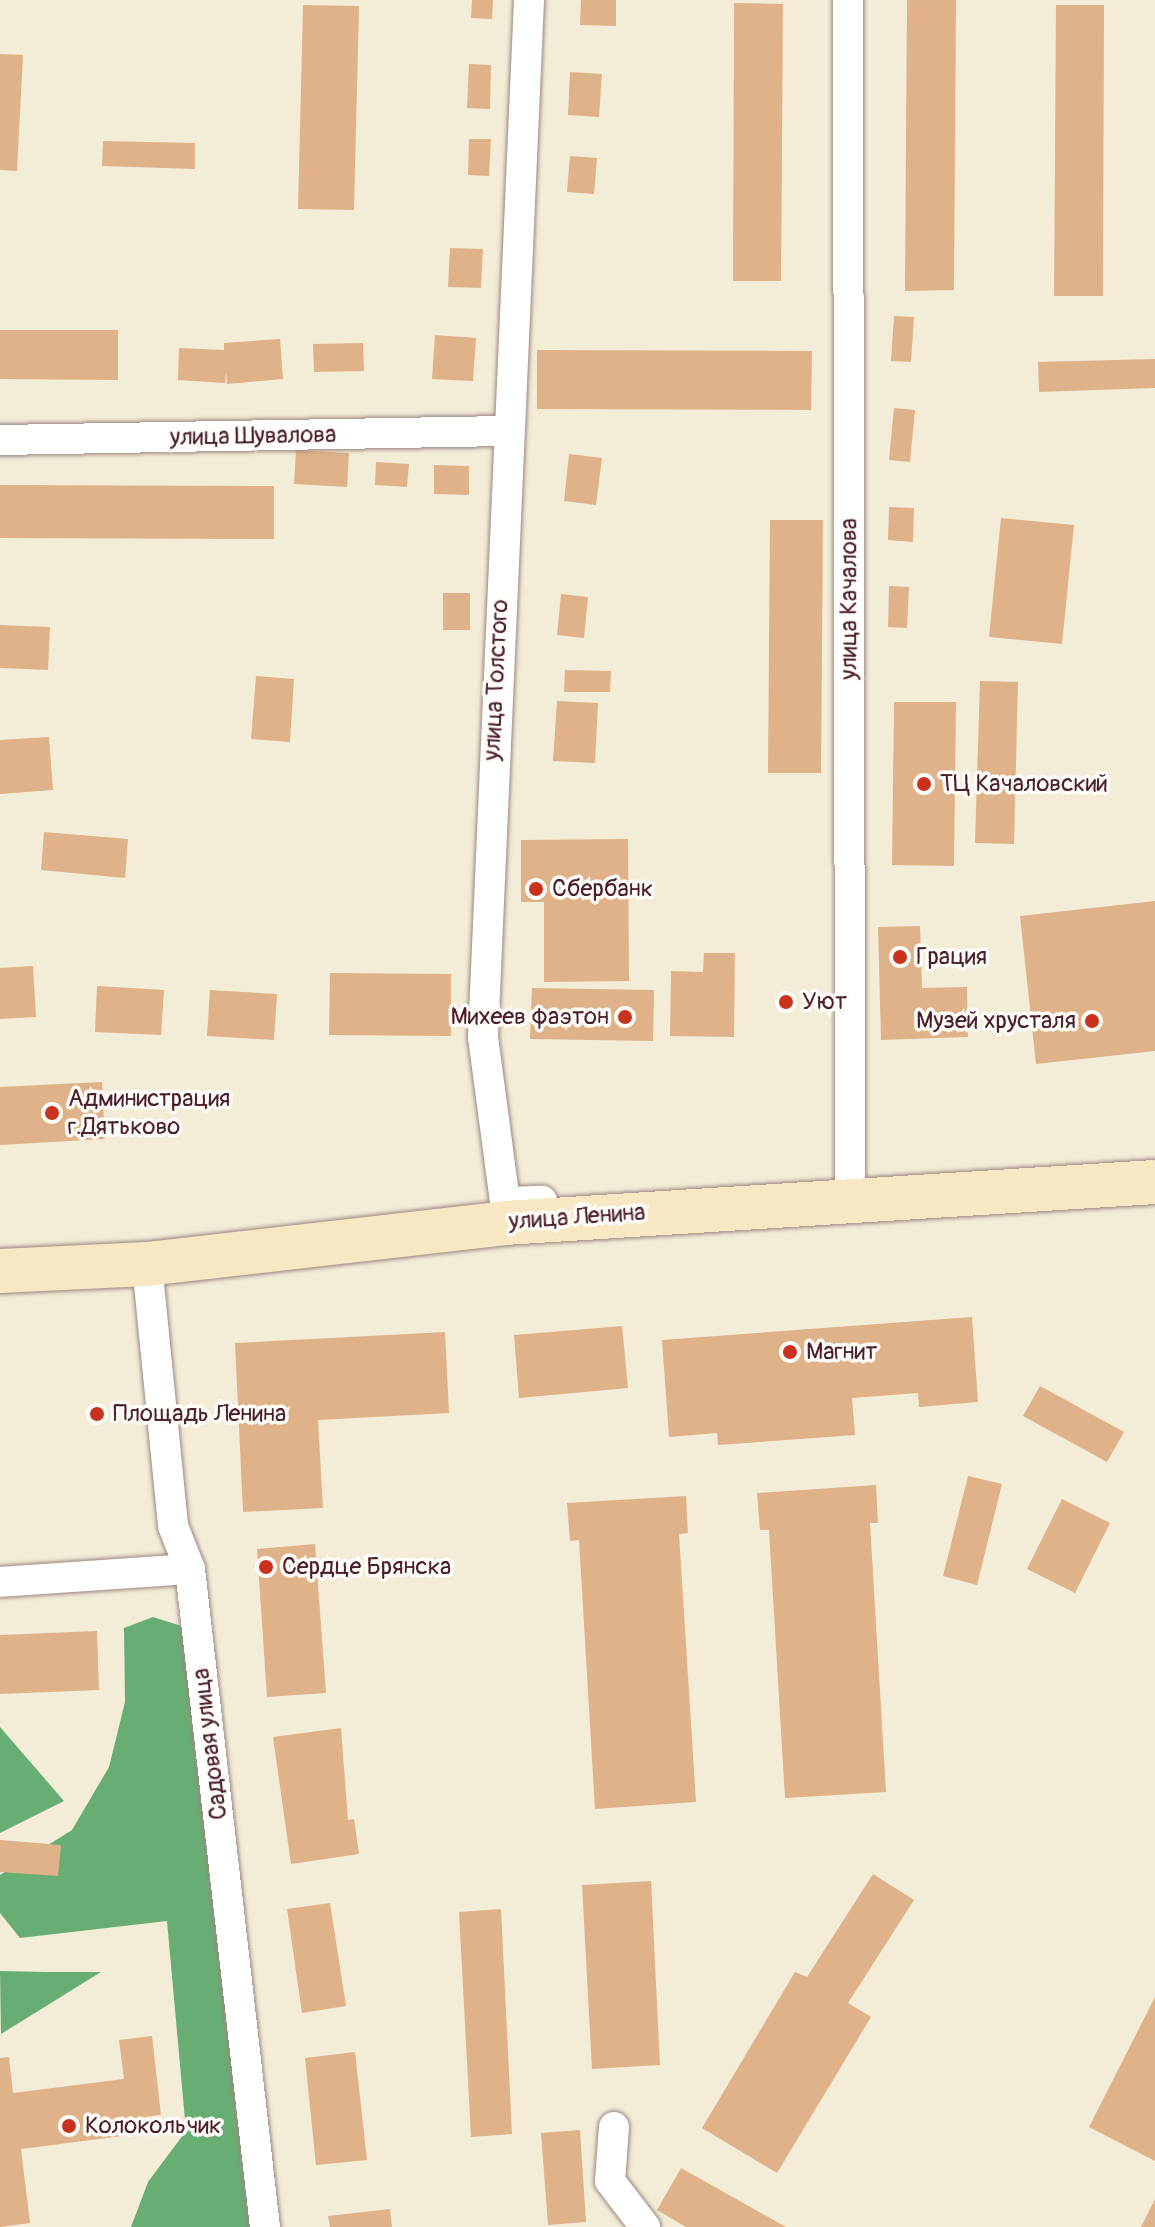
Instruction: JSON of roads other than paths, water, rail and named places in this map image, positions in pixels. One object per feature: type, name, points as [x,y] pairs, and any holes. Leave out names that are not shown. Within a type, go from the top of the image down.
[{"type":"main road","name":"улица Ленина","points":[[0,1271],[147,1264],[505,1223],[850,1197],[1155,1182]]},
{"type":"street","name":"улица Толстого","points":[[529,0],[507,431],[483,1037],[505,1202],[648,1198],[648,1212]]},
{"type":"street","name":"улица Качалова","points":[[848,0],[850,1197]]},
{"type":"street","name":"улица Шувалова","points":[[0,440],[507,431]]},
{"type":"street","name":"Садовая улица","points":[[147,1264],[173,1526],[190,1569],[265,2227]]},
{"type":"street","points":[[0,1582],[190,1569]]},
{"type":"street","points":[[614,2127],[610,2181],[645,2227]]},
{"type":"place","name":"ТЦ Качаловский","points":[[924,784]]},
{"type":"place","name":"Сбербанк","points":[[536,889]]},
{"type":"place","name":"Грация","points":[[900,957]]},
{"type":"place","name":"Уют","points":[[786,1002]]},
{"type":"place","name":"Михеев фаэтон","points":[[625,1017]]},
{"type":"place","name":"Музей хрусталя","points":[[1092,1021]]},
{"type":"place","name":"Администрация г.Дятьково","points":[[52,1113]]},
{"type":"place","name":"Магнит","points":[[790,1352]]},
{"type":"place","name":"Площадь Ленина","points":[[97,1414]]},
{"type":"place","name":"Сердце Брянска","points":[[266,1567]]},
{"type":"place","name":"Колокольчик","points":[[69,2126]]}]
